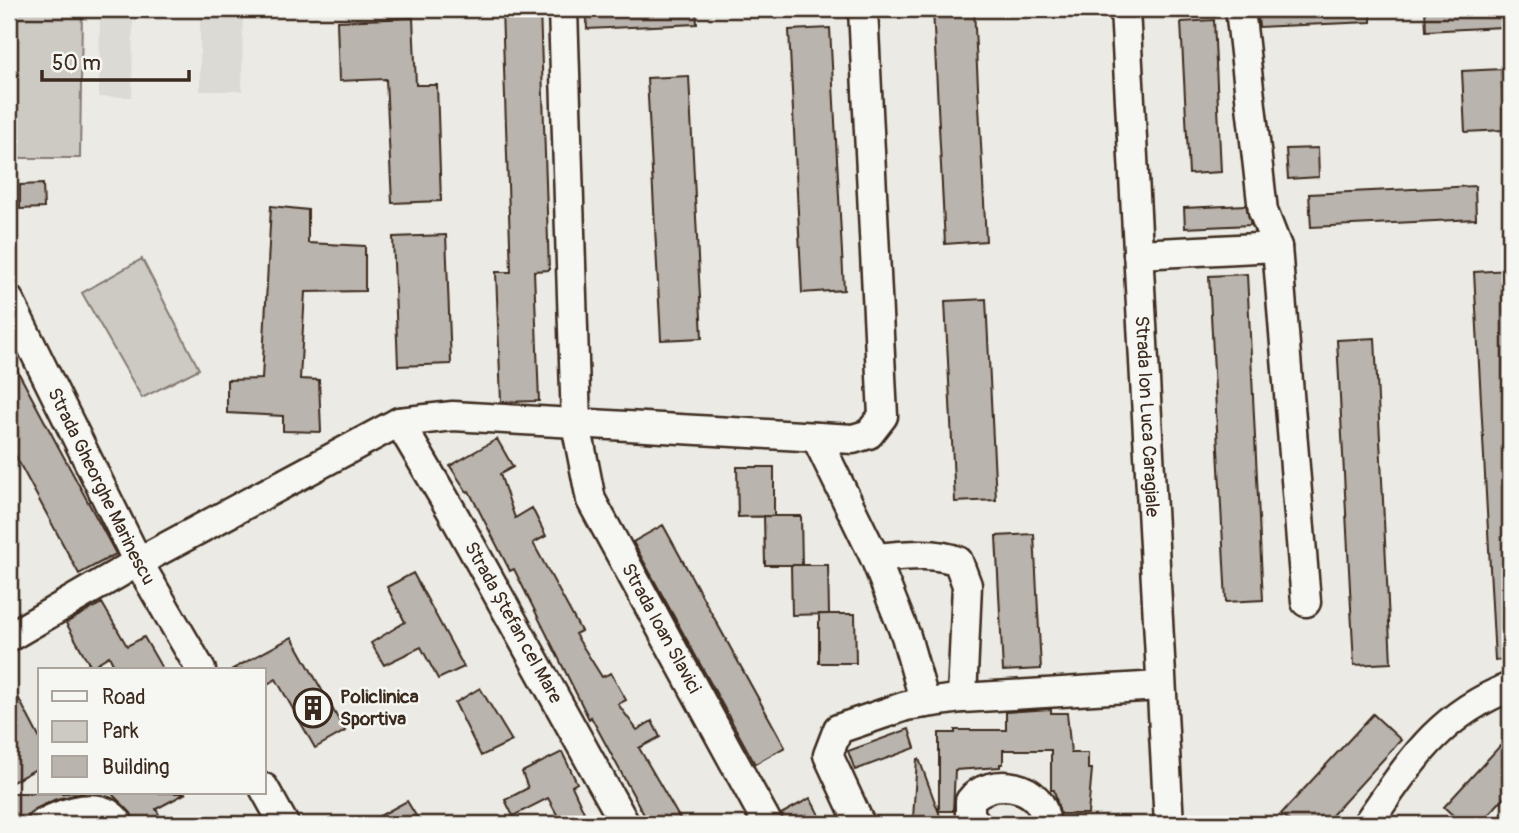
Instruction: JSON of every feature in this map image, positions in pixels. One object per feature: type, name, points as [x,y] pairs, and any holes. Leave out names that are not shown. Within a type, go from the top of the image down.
[{"type":"street","name":"Strada Ioan Slavici","points":[[563,9],[576,424],[591,500],[768,824]]},
{"type":"street","points":[[9,637],[138,562],[399,422],[453,416],[853,439],[869,434],[883,416],[863,9]]},
{"type":"street","name":"Strada Ion Luca Caragiale","points":[[1125,9],[1169,824]]},
{"type":"street","points":[[1240,9],[1263,211],[1277,247],[1306,602]]},
{"type":"street","points":[[1138,254],[1277,247]]},
{"type":"street","name":"Strada Gheorghe Marinescu","points":[[9,300],[138,562],[200,668]]},
{"type":"street","name":"Strada Ștefan cel Mare","points":[[399,422],[452,510],[625,824]]},
{"type":"street","points":[[817,437],[875,558],[906,636],[925,703]]},
{"type":"street","points":[[875,558],[945,556],[958,561],[967,585],[962,698]]},
{"type":"street","points":[[860,824],[828,755],[838,729],[860,720],[925,703],[962,698],[1160,686]]},
{"type":"street","points":[[1367,824],[1414,757],[1453,716],[1484,697],[1510,687]]},
{"type":"street","points":[[977,824],[970,816],[970,801],[978,792],[988,788],[1023,789],[1030,792],[1043,804],[1045,824]]},
{"type":"street","points":[[266,792],[284,824]]},
{"type":"street","points":[[42,824],[78,811],[97,808],[114,816],[119,824]]},
{"type":"shaded area","points":[[100,9],[243,9],[242,91],[200,91],[200,13],[133,12],[132,97],[99,97]]},
{"type":"green space","points":[[12,9],[82,9],[80,158],[11,158]]},
{"type":"green space","points":[[142,259],[199,369],[142,398],[82,293]]},
{"type":"building","points":[[502,9],[540,9],[549,270],[534,271],[539,401],[501,402],[496,272],[511,272]]},
{"type":"building","points":[[586,9],[696,9],[697,24],[587,29]]},
{"type":"building","points":[[933,9],[974,9],[986,241],[945,244]]},
{"type":"building","points":[[1257,9],[1371,9],[1371,22],[1259,27]]},
{"type":"building","points":[[1425,9],[1501,9],[1502,27],[1426,31]]},
{"type":"building","points":[[413,18],[416,85],[437,85],[441,201],[392,203],[386,79],[339,81],[337,21]]},
{"type":"building","points":[[1214,20],[1221,172],[1189,174],[1181,22]]},
{"type":"building","points":[[830,28],[844,290],[802,293],[789,30]]},
{"type":"building","points":[[1501,69],[1504,130],[1465,132],[1462,71]]},
{"type":"building","points":[[689,76],[702,338],[661,340],[647,78]]},
{"type":"building","points":[[1318,148],[1319,177],[1288,179],[1286,149]]},
{"type":"building","points":[[43,184],[44,208],[20,209],[20,185]]},
{"type":"building","points":[[1475,186],[1476,219],[1311,227],[1309,194]]},
{"type":"building","points":[[1246,205],[1251,225],[1185,228],[1184,208]]},
{"type":"building","points":[[271,206],[308,210],[308,243],[365,246],[365,291],[305,292],[300,379],[319,380],[321,432],[283,431],[283,416],[227,413],[227,380],[262,379]]},
{"type":"building","points":[[446,235],[451,364],[398,366],[393,237]]},
{"type":"building","points":[[1510,270],[1510,659],[1495,660],[1474,272]]},
{"type":"building","points":[[1247,274],[1263,600],[1226,602],[1209,276]]},
{"type":"building","points":[[986,299],[996,500],[955,502],[945,301]]},
{"type":"building","points":[[1375,338],[1391,663],[1354,665],[1337,340]]},
{"type":"building","points":[[9,355],[116,554],[79,574],[9,444]]},
{"type":"building","points":[[497,439],[513,467],[500,474],[515,518],[532,508],[546,536],[533,543],[581,631],[575,634],[602,677],[611,673],[626,700],[618,704],[637,730],[652,721],[660,737],[639,748],[683,824],[649,824],[591,717],[589,719],[514,569],[510,571],[469,491],[467,492],[450,466]]},
{"type":"building","points":[[737,467],[774,467],[774,516],[738,517]]},
{"type":"building","points":[[764,516],[801,516],[802,565],[765,565]]},
{"type":"building","points":[[663,525],[785,747],[755,764],[633,542]]},
{"type":"building","points":[[1034,534],[1041,669],[1003,671],[996,536]]},
{"type":"building","points":[[791,565],[828,565],[829,614],[792,615]]},
{"type":"building","points":[[413,573],[464,667],[438,679],[421,647],[384,665],[371,643],[405,622],[387,587]]},
{"type":"building","points":[[102,603],[127,646],[144,637],[162,668],[115,668],[109,656],[91,667],[66,623]]},
{"type":"building","points":[[819,614],[855,614],[856,663],[819,663]]},
{"type":"building","name":"Policlinica Sportiva","points":[[292,637],[345,731],[315,748],[276,679],[266,685],[266,668],[235,668]]},
{"type":"building","points":[[9,680],[38,735],[38,768],[9,784]]},
{"type":"building","points":[[480,688],[512,741],[481,756],[455,703]]},
{"type":"building","points":[[1051,709],[1051,713],[1067,713],[1071,753],[1088,753],[1088,769],[1092,769],[1088,814],[1060,814],[1054,790],[1051,790],[1051,750],[1003,750],[1003,764],[1000,764],[1000,767],[955,770],[953,811],[939,811],[939,733],[955,733],[955,730],[1006,730],[1006,712]]},
{"type":"building","points":[[1373,714],[1401,740],[1324,824],[1293,824],[1281,814]]},
{"type":"building","points":[[909,729],[915,748],[855,770],[848,751]]},
{"type":"building","points":[[1510,735],[1510,791],[1480,824],[1462,824],[1444,807]]},
{"type":"building","points":[[562,752],[577,783],[572,786],[584,812],[562,824],[548,798],[513,816],[505,800],[528,788],[522,772]]},
{"type":"building","points":[[917,759],[943,824],[917,824],[917,818],[913,818]]},
{"type":"building","points":[[9,793],[80,794],[56,799],[35,809],[28,815],[26,824],[9,824]]},
{"type":"building","points":[[112,794],[184,794],[156,809],[164,824],[135,824],[131,813]]},
{"type":"building","points":[[810,798],[824,824],[785,824],[781,814]]},
{"type":"building","points":[[407,801],[421,824],[365,824]]},
{"type":"place","name":"Policlinica Sportiva","points":[[313,708]]}]
